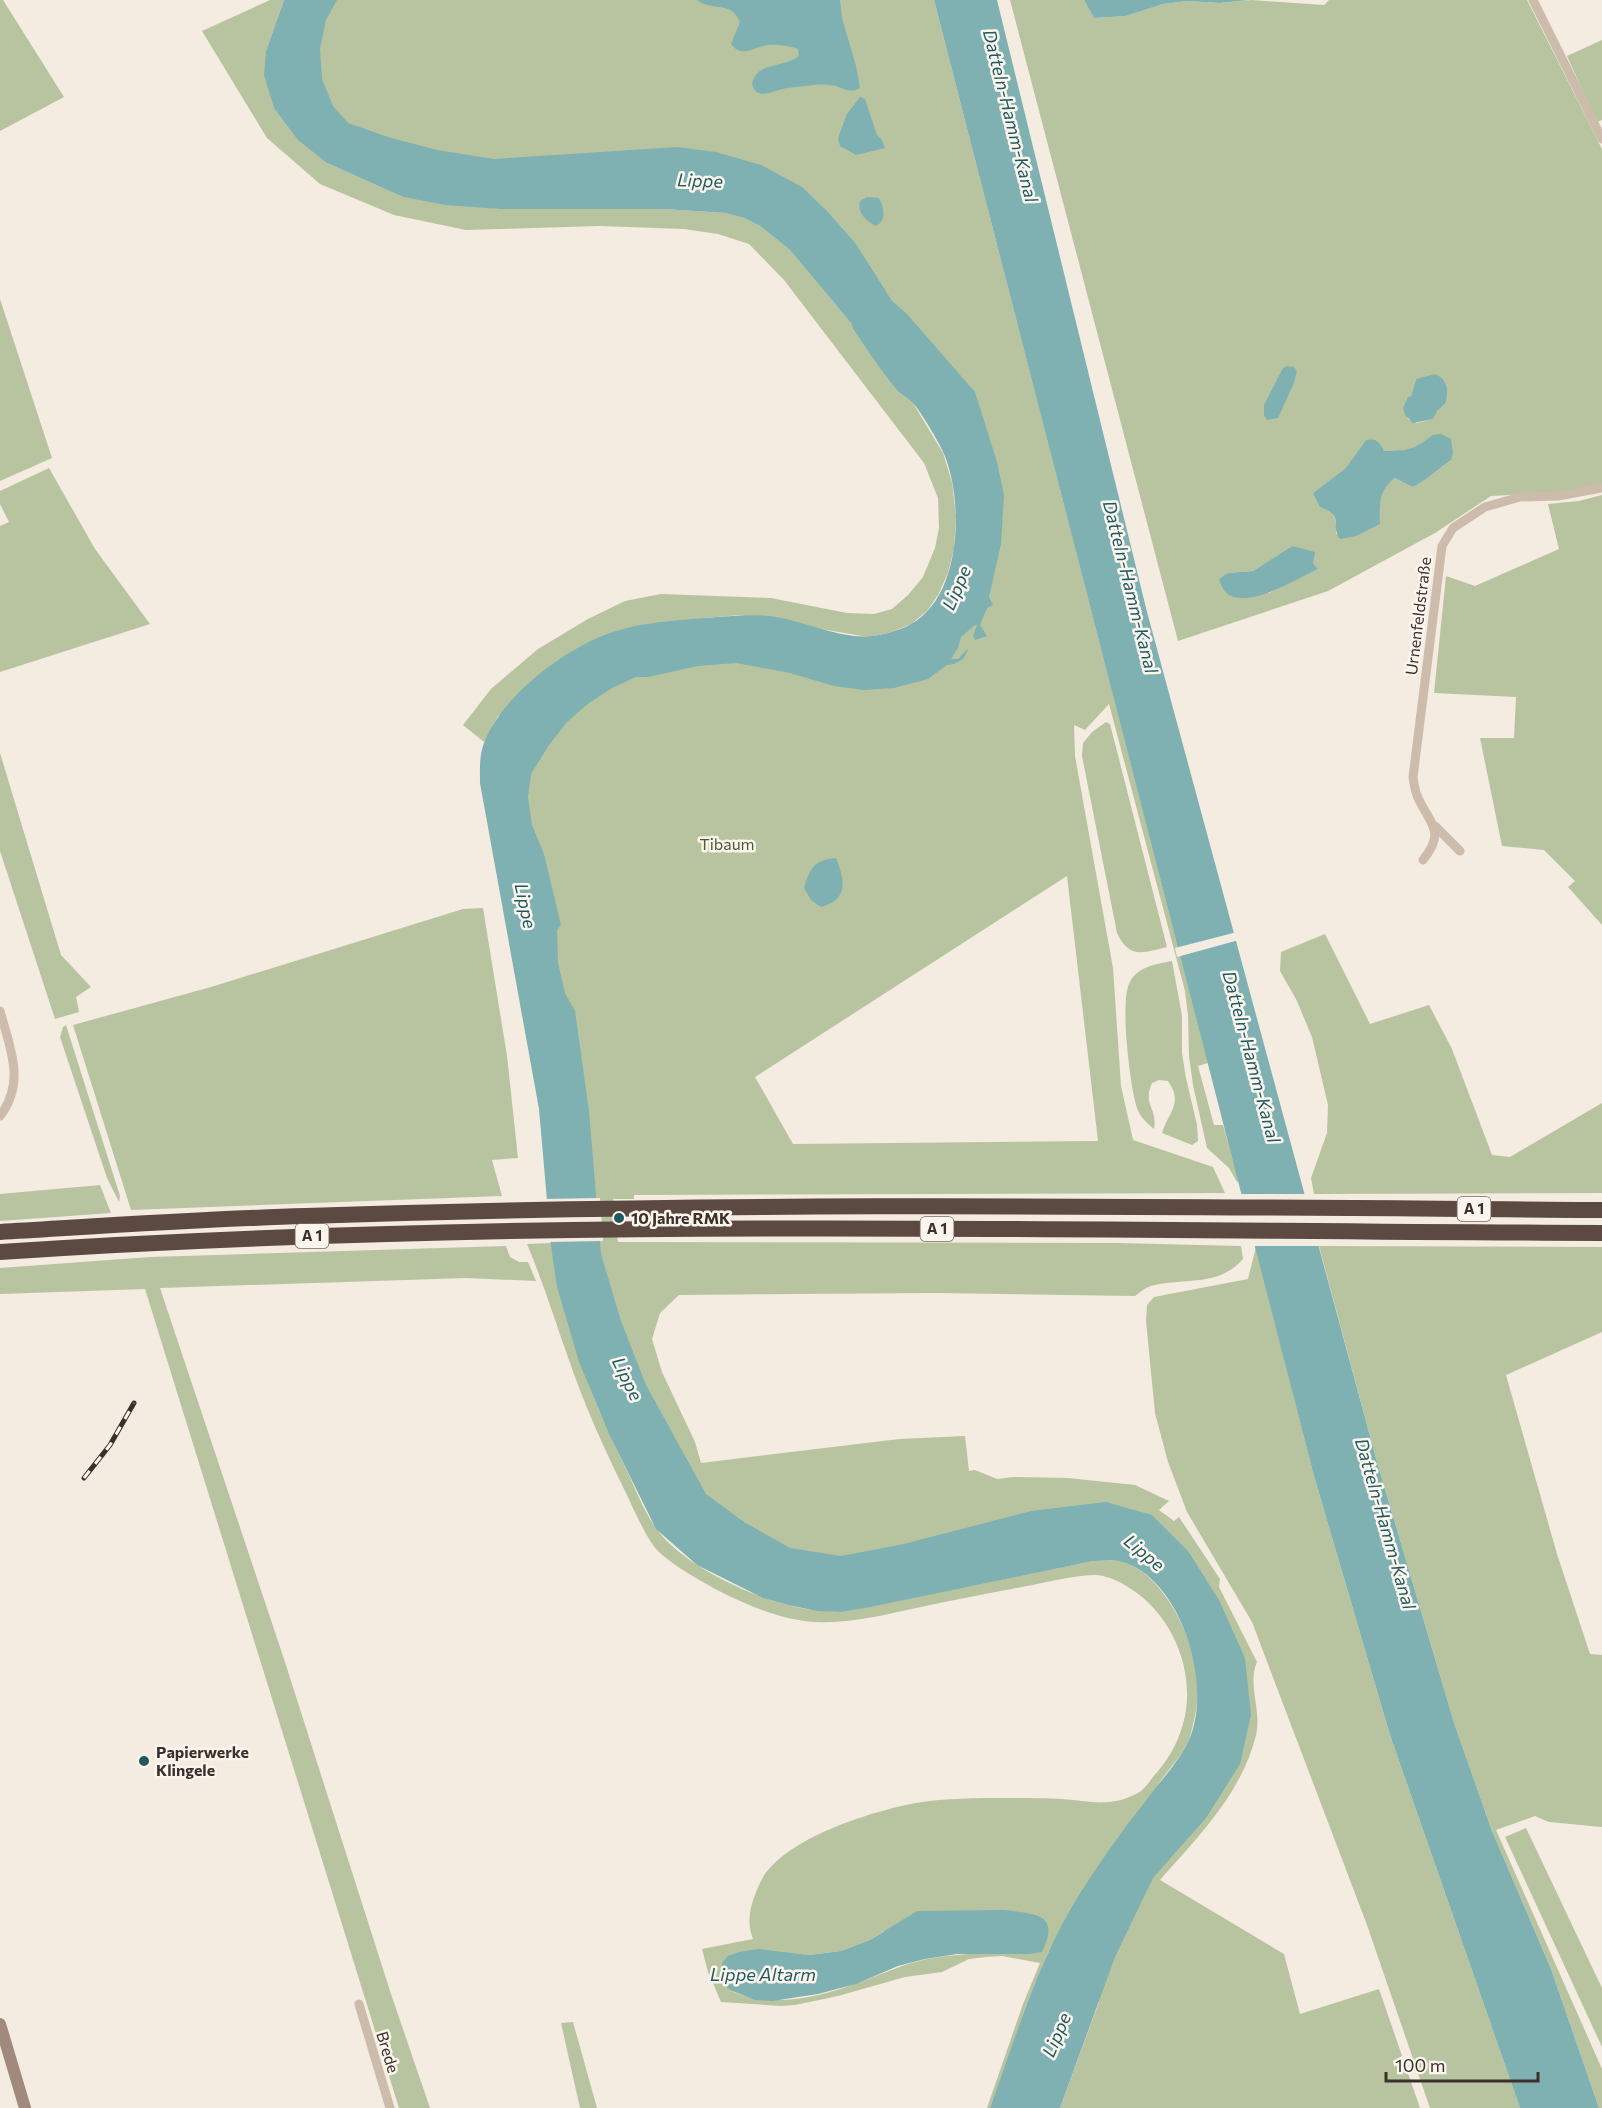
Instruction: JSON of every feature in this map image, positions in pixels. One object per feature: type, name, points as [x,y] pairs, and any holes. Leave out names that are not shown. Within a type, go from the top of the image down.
[{"type":"highway","name":"A 1","points":[[0,1232],[304,1216],[666,1208],[1602,1210]]},
{"type":"highway","name":"A 1","points":[[0,1252],[147,1242],[477,1231],[668,1228],[1602,1233]]},
{"type":"main road","points":[[0,2024],[25,2108]]},
{"type":"street","points":[[1533,0],[1601,133]]},
{"type":"street","name":"Urnenfeldstraße","points":[[1460,851],[1435,826],[1417,798],[1413,777],[1442,546],[1453,528],[1485,507],[1509,499],[1558,496],[1602,488]]},
{"type":"street","points":[[1424,860],[1431,851],[1435,839],[1435,826]]},
{"type":"street","points":[[0,1011],[15,1073],[12,1098],[0,1116]]},
{"type":"street","name":"Brede","points":[[359,2004],[390,2108]]},
{"type":"green space","points":[[0,0],[3,0],[64,97],[0,131]]},
{"type":"green space","points":[[270,0],[284,0],[266,51],[327,163],[403,197],[500,209],[664,209],[725,213],[744,218],[760,226],[790,250],[851,323],[853,329],[900,393],[913,403],[943,453],[952,482],[956,516],[954,549],[948,573],[938,595],[927,611],[911,624],[892,632],[868,637],[739,615],[705,618],[498,716],[484,742],[463,725],[491,689],[538,649],[588,619],[625,601],[661,594],[771,598],[847,613],[874,614],[892,609],[923,577],[935,548],[939,528],[938,498],[924,463],[784,280],[749,244],[718,234],[684,229],[600,226],[466,230],[394,215],[320,184],[267,138],[202,31]]},
{"type":"green space","name":"Tibaum","points":[[310,0],[934,0],[1208,1063],[1198,1066],[1214,1125],[1223,1125],[1239,1181],[1237,1182],[1229,1168],[1207,1148],[1193,1085],[1185,991],[1109,704],[1085,730],[1074,725],[1075,756],[1113,968],[1121,1086],[1133,1140],[1213,1167],[1225,1193],[634,1195],[634,1199],[613,1199],[618,1242],[1117,1243],[1241,1246],[1243,1259],[1223,1274],[1200,1280],[1151,1286],[1135,1296],[937,1293],[679,1295],[660,1313],[652,1339],[662,1372],[695,1442],[701,1463],[899,1439],[965,1436],[969,1471],[975,1470],[997,1479],[1068,1478],[1135,1485],[1169,1501],[1159,1510],[1174,1521],[1179,1517],[1220,1579],[1219,1587],[1257,1662],[1253,1679],[1257,1726],[1249,1756],[1229,1795],[1203,1831],[1160,1880],[1284,1954],[1300,2014],[1379,1989],[1420,2108],[1060,2108],[1099,2002],[1049,1951],[1026,2006],[990,2108],[987,2108],[1023,2004],[1040,1963],[1002,1956],[969,1959],[942,1972],[905,1977],[838,1996],[795,2005],[721,2002],[708,1972],[702,1949],[753,1939],[750,1917],[755,1895],[761,1881],[772,1866],[788,1852],[830,1829],[853,1820],[916,1803],[950,1799],[997,1798],[1048,1798],[1109,1802],[1128,1798],[1146,1786],[1168,1758],[1181,1732],[1187,1705],[1184,1667],[1170,1631],[1159,1615],[1127,1586],[1101,1576],[1088,1575],[1062,1579],[869,1618],[815,1622],[780,1616],[738,1600],[680,1568],[656,1549],[638,1519],[594,1425],[527,1244],[551,1243],[570,1331],[579,1358],[612,1439],[651,1521],[667,1541],[681,1553],[716,1576],[753,1594],[772,1600],[801,1608],[842,1612],[1102,1560],[790,1579],[634,1427],[506,786],[582,675],[928,641],[977,489],[798,221],[353,152],[299,35]],"holes":[[[1067,876],[1098,1141],[793,1144],[755,1077]],[[1159,1557],[1221,1716],[1157,1786],[1181,1754],[1189,1740],[1194,1722],[1198,1687],[1193,1654],[1179,1619],[1159,1588],[1133,1566],[1108,1560]],[[884,1931],[1028,1954],[952,1955],[927,1959],[828,1993],[795,1999],[761,1999],[746,1996],[730,1990],[720,1978],[722,1963],[789,1953],[809,1955],[841,1951],[870,1940]]]},
{"type":"green space","points":[[1010,0],[1084,0],[1094,18],[1126,16],[1163,4],[1187,1],[1220,3],[1252,0],[1324,5],[1329,0],[1527,0],[1602,149],[1602,484],[1569,492],[1491,496],[1435,533],[1328,591],[1178,641]],"holes":[[[1429,377],[1445,404],[1432,419],[1417,423],[1408,419],[1403,408],[1411,396],[1416,379]],[[1432,435],[1451,460],[1412,487],[1395,478],[1384,486],[1379,506],[1336,534],[1334,515],[1313,493],[1347,468],[1366,440],[1384,451],[1418,448]],[[1292,546],[1318,569],[1269,593],[1228,573],[1253,571]]]},
{"type":"green space","points":[[1602,40],[1602,120],[1597,122],[1567,56]]},
{"type":"green space","points":[[0,299],[52,458],[0,481]]},
{"type":"green space","points":[[49,468],[95,549],[150,624],[0,672],[0,526],[9,522],[0,504],[0,491]]},
{"type":"green space","points":[[1602,495],[1602,925],[1568,887],[1575,881],[1544,850],[1502,846],[1480,738],[1514,738],[1516,697],[1434,693],[1446,576],[1475,586],[1559,549],[1548,504],[1579,501]]},
{"type":"green space","points":[[1106,722],[1110,724],[1167,947],[1151,951],[1138,952],[1126,947],[1117,933],[1082,756],[1083,743],[1092,732]]},
{"type":"green space","points":[[0,753],[61,955],[91,987],[76,997],[79,1012],[55,1019],[0,851]]},
{"type":"green space","points":[[483,908],[507,1056],[518,1158],[492,1160],[502,1196],[131,1210],[73,1025],[211,987],[463,909]]},
{"type":"green space","points":[[1325,934],[1370,1024],[1429,1005],[1452,1049],[1492,1155],[1510,1157],[1602,1103],[1602,1193],[1314,1194],[1311,1178],[1327,1133],[1328,1105],[1312,1037],[1296,999],[1280,971],[1281,952]]},
{"type":"green space","points":[[1172,961],[1182,1016],[1182,1053],[1197,1125],[1198,1141],[1192,1145],[1162,1133],[1175,1102],[1173,1089],[1168,1081],[1159,1080],[1152,1083],[1149,1090],[1149,1102],[1155,1122],[1154,1129],[1142,1117],[1134,1097],[1129,1064],[1125,1009],[1129,984],[1141,970]]},
{"type":"green space","points":[[66,1025],[120,1196],[119,1202],[107,1178],[60,1037]]},
{"type":"green space","points":[[100,1185],[111,1213],[0,1221],[0,1194]]},
{"type":"green space","points":[[506,1246],[510,1257],[519,1262],[528,1262],[536,1281],[466,1278],[160,1288],[430,2108],[399,2108],[145,1289],[0,1294],[0,1268],[150,1257]]},
{"type":"green space","points":[[1319,1246],[1602,1247],[1602,1332],[1506,1375],[1557,1554],[1590,1654],[1602,1655],[1602,1827],[1549,1822],[1535,1816],[1496,1830],[1602,2069],[1602,2108],[1599,2108],[1551,1969],[1492,1831],[1454,1723],[1377,1462]]},
{"type":"green space","points":[[1256,1247],[1314,1476],[1390,1735],[1520,2108],[1430,2108],[1367,1925],[1252,1622],[1187,1512],[1168,1462],[1155,1413],[1146,1321],[1147,1305],[1154,1297],[1248,1279]]},
{"type":"green space","points":[[1526,1828],[1602,1988],[1602,2047],[1505,1837]]},
{"type":"green space","points":[[573,2022],[597,2108],[580,2108],[561,2023]]},
{"type":"water","name":"Lippe","points":[[284,0],[337,0],[326,20],[320,49],[322,79],[333,106],[348,123],[437,150],[494,159],[677,147],[716,152],[761,165],[802,187],[856,244],[892,301],[906,313],[975,392],[997,462],[1004,495],[1001,544],[989,597],[993,605],[987,608],[980,625],[987,636],[975,640],[973,636],[977,625],[975,625],[961,637],[958,648],[951,659],[958,659],[969,648],[963,659],[947,665],[928,679],[894,688],[864,690],[834,686],[790,673],[736,663],[698,666],[648,677],[636,677],[612,688],[589,703],[567,722],[531,774],[528,797],[532,825],[544,854],[561,925],[557,930],[558,963],[565,993],[575,1011],[589,1111],[601,1254],[621,1321],[646,1385],[706,1494],[744,1522],[790,1548],[841,1556],[904,1544],[1031,1511],[1106,1502],[1152,1515],[1188,1551],[1219,1600],[1245,1658],[1251,1715],[1240,1764],[1206,1818],[1153,1878],[1115,1957],[1060,2108],[990,2108],[1031,1994],[1068,1913],[1113,1844],[1176,1761],[1191,1735],[1196,1714],[1197,1690],[1188,1641],[1179,1617],[1166,1596],[1151,1579],[1133,1566],[1108,1560],[1093,1561],[842,1612],[817,1611],[763,1598],[697,1565],[656,1529],[609,1434],[579,1362],[557,1287],[551,1246],[539,1109],[480,783],[480,763],[484,743],[492,727],[516,696],[530,682],[563,657],[595,639],[621,629],[678,620],[745,615],[781,618],[847,635],[860,636],[887,633],[911,624],[928,611],[940,592],[949,570],[954,546],[956,521],[954,496],[944,454],[916,407],[893,385],[851,323],[790,250],[760,226],[744,218],[725,213],[664,209],[500,209],[446,205],[403,197],[327,163],[298,140],[274,108],[264,75],[266,51]]},
{"type":"water","points":[[697,0],[840,0],[842,18],[860,88],[848,90],[833,85],[820,85],[787,88],[766,94],[758,92],[752,84],[759,72],[799,56],[798,49],[772,45],[739,51],[731,44],[740,22],[736,15],[732,11]]},
{"type":"water","name":"Datteln-Hamm-Kanal","points":[[934,0],[997,0],[1147,612],[1377,1462],[1454,1723],[1492,1831],[1551,1969],[1599,2108],[1520,2108],[1390,1735],[1314,1476]]},
{"type":"water","points":[[1084,0],[1249,0],[1220,3],[1187,1],[1163,4],[1126,16],[1094,18]]},
{"type":"water","points":[[860,97],[865,99],[877,135],[885,148],[856,155],[840,146],[838,138],[847,114]]},
{"type":"water","points":[[867,197],[879,198],[882,206],[884,214],[876,226],[861,213],[860,201]]},
{"type":"water","points":[[1294,367],[1297,371],[1294,383],[1278,418],[1267,420],[1264,415],[1264,405],[1283,368]]},
{"type":"water","points":[[1435,374],[1443,379],[1446,386],[1445,404],[1437,411],[1433,419],[1413,423],[1405,415],[1403,408],[1408,397],[1411,396],[1416,379]]},
{"type":"water","points":[[1441,434],[1451,439],[1453,453],[1451,460],[1412,487],[1395,478],[1386,487],[1381,498],[1380,524],[1356,536],[1340,539],[1337,534],[1335,517],[1328,510],[1320,507],[1313,493],[1346,468],[1366,440],[1377,441],[1384,451],[1399,451],[1415,447],[1432,435]]},
{"type":"water","points":[[1292,546],[1315,552],[1313,563],[1318,569],[1262,595],[1239,598],[1229,595],[1224,590],[1219,579],[1228,573],[1253,571]]},
{"type":"water","points":[[836,858],[843,882],[842,888],[836,899],[821,907],[811,900],[804,888],[814,866]]},
{"type":"water","name":"Lippe Altarm","points":[[1004,1910],[1042,1918],[1048,1930],[1042,1952],[957,1954],[925,1959],[898,1966],[856,1984],[818,1994],[772,2001],[755,2000],[730,1990],[720,1978],[722,1963],[728,1956],[739,1952],[758,1949],[809,1955],[841,1951],[870,1940],[917,1911]]},
{"type":"pier","points":[[1237,932],[1239,940],[1177,957],[1175,948]]},
{"type":"pier","points":[[1240,1194],[1307,1194],[1322,1246],[1253,1246]]},
{"type":"pier","points":[[600,1198],[603,1241],[548,1242],[544,1199]]},
{"type":"railway","points":[[84,1478],[110,1445],[134,1403]]},
{"type":"place","name":"10 Jahre RMK","points":[[619,1218]]},
{"type":"place","name":"Papierwerke Klingele","points":[[144,1761]]}]
